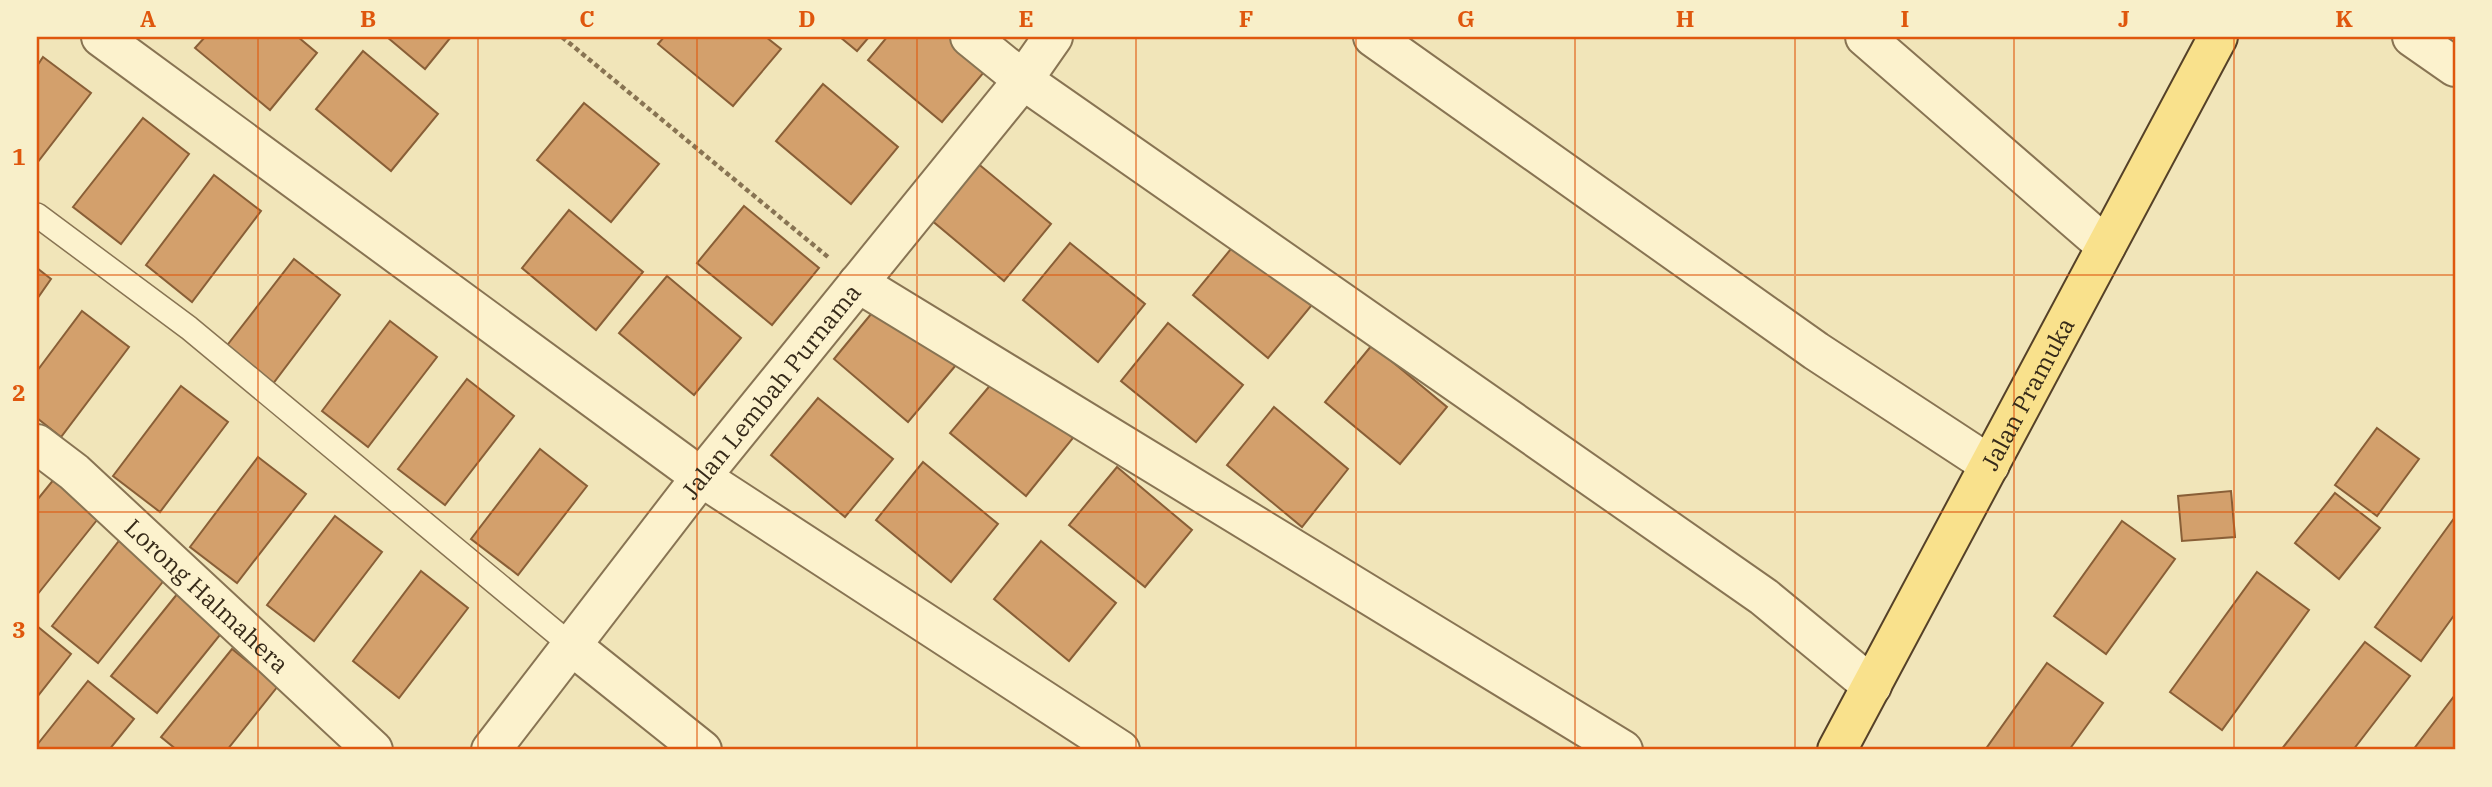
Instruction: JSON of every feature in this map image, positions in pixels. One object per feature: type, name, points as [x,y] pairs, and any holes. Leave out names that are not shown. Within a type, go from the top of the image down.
[{"type":"main road","name":"Jalan Pramuka","points":[[1837,750],[2218,37]]},
{"type":"street","points":[[101,37],[701,477],[1120,750]]},
{"type":"street","points":[[970,37],[1023,80],[1763,597],[1872,686]]},
{"type":"street","name":"Jalan Lembah Purnama","points":[[491,750],[701,477],[1023,80],[1054,37]]},
{"type":"street","points":[[1373,37],[1816,351],[1990,465]]},
{"type":"street","points":[[1865,37],[2106,246]]},
{"type":"street","points":[[2412,37],[2455,67]]},
{"type":"street","points":[[858,283],[1623,750]]},
{"type":"street","name":"Lorong Halmahera","points":[[37,444],[75,472],[373,750]]},
{"type":"street","points":[[572,646],[702,750]]},
{"type":"lane","points":[[37,215],[189,328],[572,646]]},
{"type":"path","points":[[562,37],[858,283]]},
{"type":"building","points":[[205,37],[298,37],[317,53],[270,110],[195,48]]},
{"type":"building","points":[[387,37],[451,37],[425,69]]},
{"type":"building","points":[[664,37],[766,37],[781,49],[733,106],[658,44]]},
{"type":"building","points":[[840,37],[869,37],[857,51]]},
{"type":"building","points":[[887,37],[956,37],[990,65],[942,122],[868,60]]},
{"type":"building","points":[[363,51],[438,114],[391,171],[316,109]]},
{"type":"building","points":[[43,57],[91,93],[37,163],[37,66]]},
{"type":"building","points":[[823,84],[898,147],[851,204],[776,141]]},
{"type":"building","points":[[584,103],[659,164],[611,222],[537,160]]},
{"type":"building","points":[[143,118],[189,154],[121,244],[73,207]]},
{"type":"building","points":[[976,162],[1051,224],[1004,281],[930,219]]},
{"type":"building","points":[[214,175],[261,211],[192,302],[146,265]]},
{"type":"building","points":[[744,206],[819,268],[772,325],[697,263]]},
{"type":"building","points":[[569,210],[643,272],[596,330],[522,268]]},
{"type":"building","points":[[1240,238],[1316,300],[1268,358],[1193,295]]},
{"type":"building","points":[[1070,243],[1145,304],[1098,362],[1023,300]]},
{"type":"building","points":[[294,259],[340,295],[272,385],[225,348]]},
{"type":"building","points":[[37,268],[51,279],[37,299]]},
{"type":"building","points":[[667,276],[741,338],[694,395],[619,333]]},
{"type":"building","points":[[881,302],[956,365],[908,422],[834,359]]},
{"type":"building","points":[[82,311],[129,347],[61,437],[37,418],[37,371]]},
{"type":"building","points":[[390,321],[437,357],[368,447],[322,411]]},
{"type":"building","points":[[1168,323],[1243,385],[1196,442],[1121,381]]},
{"type":"building","points":[[1372,345],[1447,407],[1400,464],[1325,402]]},
{"type":"building","points":[[998,376],[1073,438],[1026,496],[950,433]]},
{"type":"building","points":[[467,379],[514,416],[445,505],[398,469]]},
{"type":"building","points":[[181,386],[228,422],[160,512],[113,476]]},
{"type":"building","points":[[818,398],[893,459],[845,517],[771,455]]},
{"type":"building","points":[[1274,407],[1348,469],[1302,527],[1227,465]]},
{"type":"building","points":[[2377,428],[2419,459],[2377,516],[2335,485]]},
{"type":"building","points":[[540,449],[587,486],[518,575],[471,539]]},
{"type":"building","points":[[258,457],[306,494],[237,583],[190,547]]},
{"type":"building","points":[[923,462],[998,524],[951,582],[876,520]]},
{"type":"building","points":[[1117,467],[1192,530],[1145,587],[1069,525]]},
{"type":"building","points":[[59,473],[105,510],[37,595],[37,500]]},
{"type":"building","points":[[2231,491],[2235,537],[2182,541],[2178,496]]},
{"type":"building","points":[[2335,493],[2380,528],[2339,579],[2295,543]]},
{"type":"building","points":[[335,516],[382,552],[314,641],[267,605]]},
{"type":"building","points":[[2455,517],[2455,614],[2421,661],[2375,627]]},
{"type":"building","points":[[2122,521],[2175,559],[2106,654],[2054,616]]},
{"type":"building","points":[[122,537],[169,574],[98,663],[52,626]]},
{"type":"building","points":[[1041,541],[1116,603],[1069,661],[994,599]]},
{"type":"building","points":[[421,571],[468,608],[399,698],[353,661]]},
{"type":"building","points":[[2257,572],[2309,610],[2222,730],[2170,692]]},
{"type":"building","points":[[182,588],[228,625],[157,713],[111,676]]},
{"type":"building","points":[[37,626],[71,654],[37,697]]},
{"type":"building","points":[[2365,642],[2410,676],[2353,750],[2281,750]]},
{"type":"building","points":[[232,649],[278,686],[227,750],[177,750],[161,737]]},
{"type":"building","points":[[2047,663],[2103,703],[2069,750],[1985,750]]},
{"type":"building","points":[[88,681],[134,719],[109,750],[37,750],[37,745]]},
{"type":"building","points":[[2455,695],[2455,750],[2413,750]]}]
